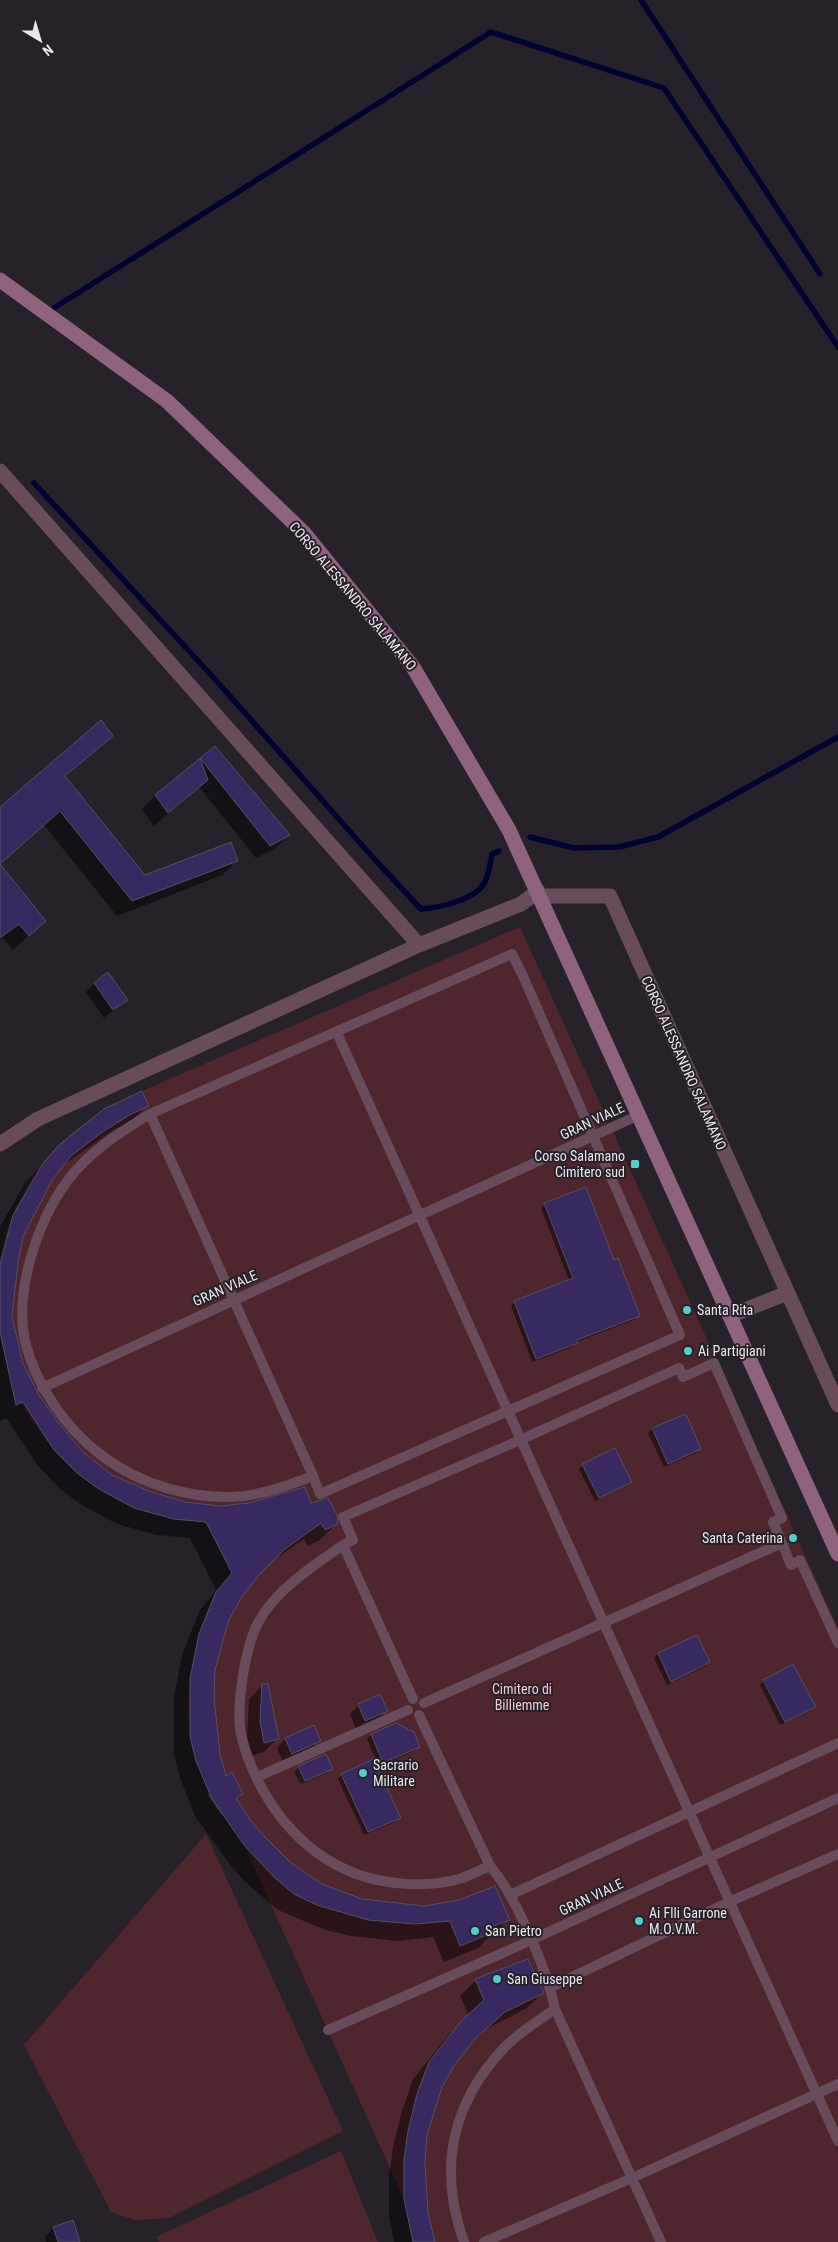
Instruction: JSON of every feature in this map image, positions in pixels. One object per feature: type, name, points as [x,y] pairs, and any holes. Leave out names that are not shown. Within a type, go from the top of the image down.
[{"type":"street","name":"CORSO ALESSANDRO SALAMANO","points":[[0,280],[167,401],[304,533],[413,666],[509,830],[838,1554]]},
{"type":"street","points":[[0,471],[419,945]]},
{"type":"street","name":"CORSO ALESSANDRO SALAMANO","points":[[539,894],[610,896],[838,1405]]},
{"type":"street","points":[[0,1144],[38,1119],[419,945],[521,904],[539,894]]},
{"type":"street","points":[[730,1316],[787,1292]]},
{"type":"lane","points":[[150,1114],[313,1476],[320,1494],[507,1412],[680,1335],[512,954],[337,1033],[150,1114],[110,1138],[69,1179],[47,1214],[32,1252],[23,1295],[25,1340],[42,1388],[88,1445],[116,1466],[150,1483],[184,1492],[212,1496],[244,1496],[274,1490],[313,1476]]},
{"type":"lane","points":[[337,1033],[838,2142]]},
{"type":"lane","name":"GRAN VIALE","points":[[42,1388],[639,1115]]},
{"type":"lane","points":[[490,1866],[459,1879],[437,1883],[383,1881],[355,1874],[325,1858],[296,1836],[273,1808],[257,1777],[242,1738],[241,1728],[239,1700],[246,1655],[259,1620],[282,1592],[311,1567],[353,1540],[343,1517],[518,1437],[679,1368],[683,1377],[714,1363],[782,1518],[773,1522],[791,1564],[800,1560],[838,1644]]},
{"type":"lane","points":[[424,1703],[782,1543]]},
{"type":"lane","points":[[343,1545],[413,1699]]},
{"type":"lane","points":[[413,1699],[420,1699],[424,1703],[425,1709],[419,1715],[411,1714],[408,1710],[408,1704],[413,1699]]},
{"type":"lane","points":[[257,1777],[408,1710]]},
{"type":"lane","points":[[419,1715],[490,1866],[510,1895],[551,1987],[556,2009],[662,2242]]},
{"type":"lane","points":[[510,1895],[838,1743]]},
{"type":"lane","name":"GRAN VIALE","points":[[328,2030],[530,1940],[838,1798]]},
{"type":"lane","points":[[551,1987],[729,1902],[838,1854]]},
{"type":"lane","points":[[464,2242],[457,2223],[453,2197],[452,2157],[458,2118],[466,2099],[479,2078],[504,2047],[556,2009]]},
{"type":"lane","points":[[484,2242],[632,2178],[838,2084]]},
{"type":"green space","name":"Cimitero di Billiemme","points":[[520,927],[838,1628],[838,2242],[413,2242],[404,2199],[244,1845],[211,1794],[196,1761],[191,1742],[188,1699],[194,1653],[207,1611],[218,1590],[232,1572],[207,1522],[159,1516],[141,1511],[114,1498],[96,1486],[62,1458],[34,1424],[14,1386],[7,1365],[0,1312],[0,1263],[5,1237],[15,1210],[34,1175],[52,1152],[75,1130],[114,1105],[142,1091]]},
{"type":"green space","points":[[206,1834],[343,2131],[169,2218],[135,2220],[111,2212],[24,2045]]},
{"type":"green space","points":[[341,2151],[378,2242],[159,2242],[156,2237]]},
{"type":"building","points":[[101,720],[113,736],[65,776],[145,875],[231,842],[238,861],[132,901],[60,811],[0,864],[0,807]]},
{"type":"building","points":[[215,746],[290,835],[270,846],[200,758]]},
{"type":"building","points":[[200,758],[208,780],[168,813],[155,795]]},
{"type":"building","points":[[0,864],[46,921],[29,936],[19,924],[0,938]]},
{"type":"building","points":[[108,972],[128,1000],[113,1010],[94,983]]},
{"type":"building","points":[[142,1091],[149,1106],[131,1114],[101,1133],[71,1156],[52,1180],[23,1237],[12,1317],[23,1363],[38,1394],[58,1422],[83,1452],[112,1475],[149,1491],[185,1502],[220,1506],[249,1503],[305,1487],[311,1503],[328,1498],[337,1515],[338,1524],[325,1530],[321,1523],[285,1549],[259,1575],[241,1598],[228,1622],[215,1670],[214,1698],[220,1754],[226,1776],[232,1772],[243,1794],[236,1798],[250,1820],[264,1836],[291,1863],[322,1884],[362,1899],[424,1906],[459,1900],[495,1886],[510,1920],[494,1926],[496,1931],[460,1946],[450,1921],[415,1924],[368,1920],[317,1905],[294,1894],[276,1879],[244,1845],[212,1799],[196,1761],[190,1736],[190,1679],[199,1634],[216,1592],[232,1573],[206,1522],[174,1519],[134,1508],[99,1489],[77,1473],[54,1450],[23,1402],[16,1405],[0,1332],[0,1264],[13,1215],[42,1165],[58,1146],[104,1109]]},
{"type":"building","points":[[586,1187],[614,1260],[618,1258],[640,1316],[577,1340],[578,1343],[536,1359],[514,1301],[573,1278],[544,1203]]},
{"type":"building","points":[[686,1414],[701,1449],[668,1464],[652,1428]]},
{"type":"building","points":[[615,1448],[632,1482],[599,1498],[582,1464]]},
{"type":"building","points":[[697,1635],[710,1662],[671,1682],[658,1653]]},
{"type":"building","points":[[793,1664],[816,1707],[785,1722],[763,1680]]},
{"type":"building","points":[[262,1684],[268,1684],[279,1739],[264,1743],[260,1721]]},
{"type":"building","points":[[380,1694],[388,1711],[365,1721],[358,1704]]},
{"type":"building","points":[[396,1723],[414,1732],[420,1747],[383,1763],[371,1734]]},
{"type":"building","points":[[314,1725],[321,1741],[292,1754],[285,1738]]},
{"type":"building","points":[[326,1754],[333,1769],[305,1781],[298,1766]]},
{"type":"building","points":[[373,1759],[401,1818],[368,1832],[341,1774]]},
{"type":"building","points":[[528,1959],[544,1993],[505,2012],[476,2038],[453,2067],[442,2087],[427,2135],[425,2162],[428,2213],[435,2242],[413,2242],[404,2199],[404,2160],[408,2131],[417,2094],[429,2062],[463,2019],[484,2000],[475,1979]]},
{"type":"building","points":[[73,2220],[80,2242],[58,2242],[53,2227]]},
{"type":"waterway","points":[[641,0],[820,274]]},
{"type":"waterway","points":[[54,308],[491,32],[664,88],[838,347]]},
{"type":"waterway","points":[[34,483],[213,677],[421,909],[437,907],[472,895],[483,885],[487,878],[492,854],[499,851]]},
{"type":"waterway","points":[[530,837],[574,848],[619,847],[658,837],[838,737]]},
{"type":"place","name":"Corso Salamano Cimitero sud","points":[[635,1164]]},
{"type":"place","name":"Santa Rita","points":[[687,1310]]},
{"type":"place","name":"Ai Partigiani","points":[[688,1351]]},
{"type":"place","name":"Santa Caterina","points":[[793,1538]]},
{"type":"place","name":"Sacrario Militare","points":[[363,1773]]},
{"type":"place","name":"Ai Flli Garrone M.O.V.M.","points":[[639,1921]]},
{"type":"place","name":"San Pietro","points":[[475,1931]]},
{"type":"place","name":"San Giuseppe","points":[[497,1979]]}]
